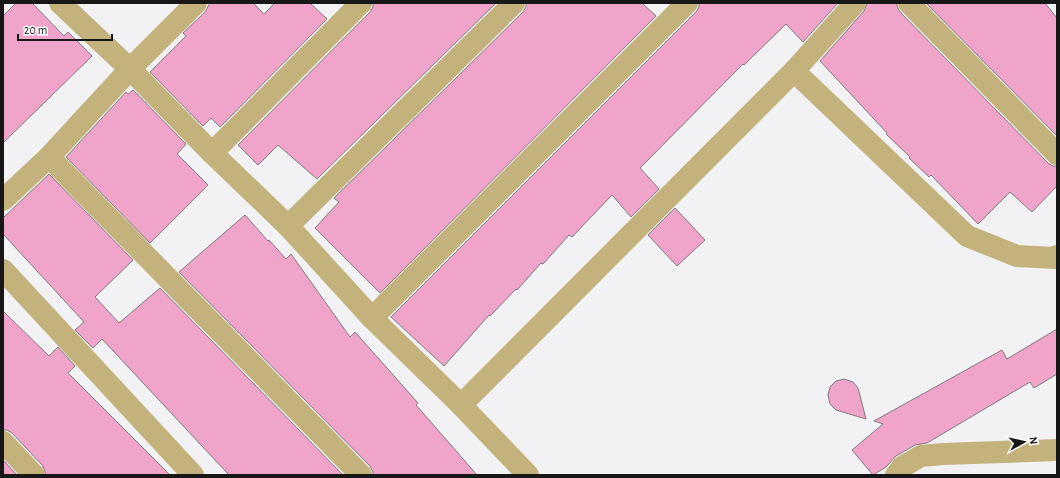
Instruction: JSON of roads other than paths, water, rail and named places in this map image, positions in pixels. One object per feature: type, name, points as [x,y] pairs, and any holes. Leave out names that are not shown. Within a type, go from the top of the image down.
[{"type":"street","points":[[60,3],[130,69],[212,153],[288,226],[372,318],[461,405],[528,475]]},
{"type":"street","points":[[3,200],[49,157],[130,69],[196,3]]},
{"type":"street","points":[[212,153],[361,3]]},
{"type":"street","points":[[288,226],[514,3]]},
{"type":"street","points":[[372,318],[687,3]]},
{"type":"street","points":[[461,405],[794,71],[855,3]]},
{"type":"street","points":[[909,3],[1057,154]]},
{"type":"street","points":[[794,71],[967,236],[1017,256],[1055,258],[1057,256]]},
{"type":"street","points":[[49,157],[361,475]]},
{"type":"street","points":[[3,270],[193,475]]},
{"type":"street","points":[[3,442],[34,475]]},
{"type":"street","points":[[896,475],[902,467],[920,456],[1057,450]]}]
